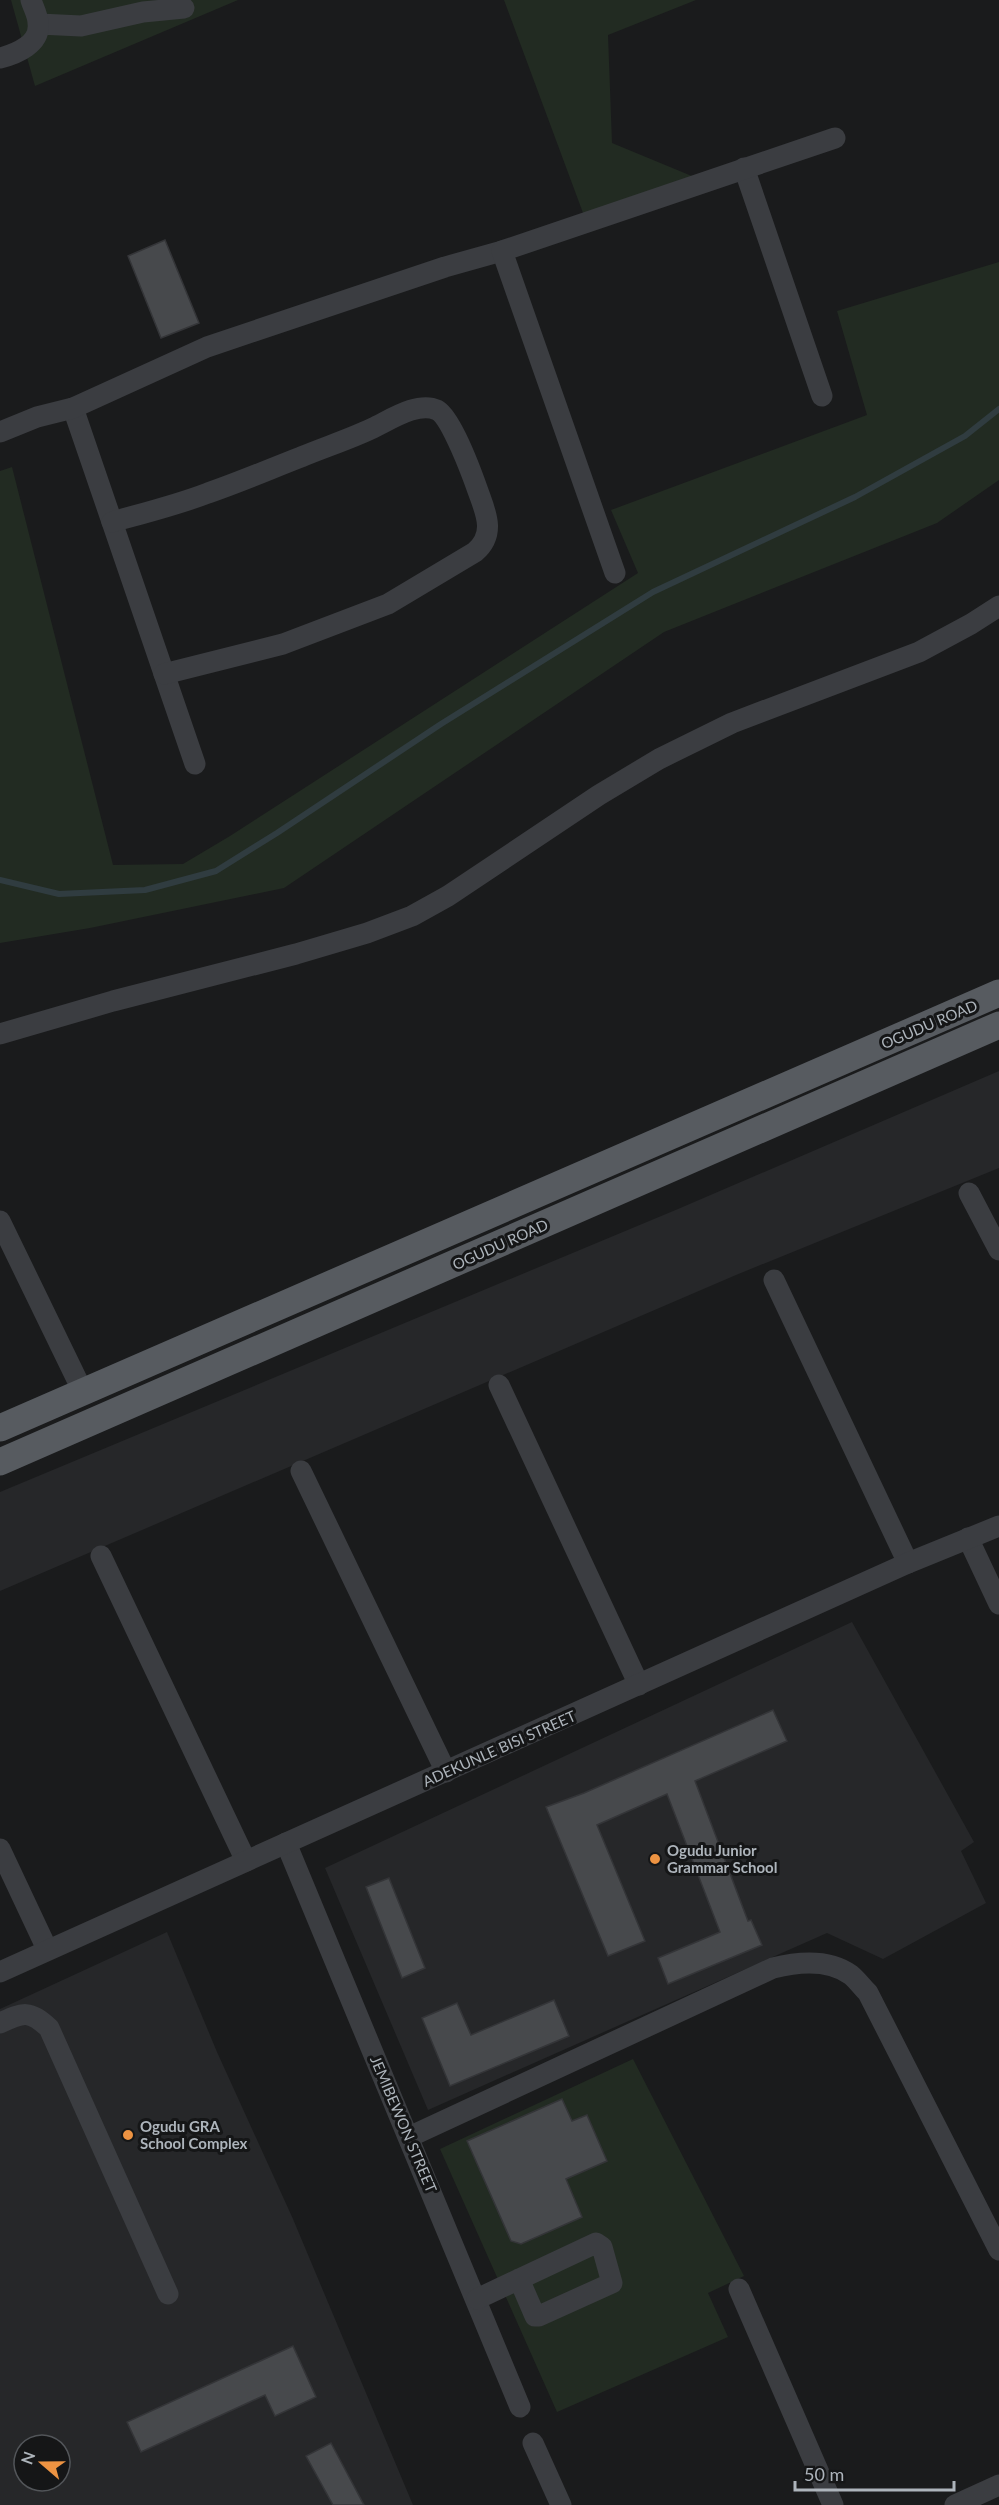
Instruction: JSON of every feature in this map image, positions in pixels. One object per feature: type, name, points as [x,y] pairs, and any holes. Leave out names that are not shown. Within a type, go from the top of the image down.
[{"type":"main road","name":"OGUDU ROAD","points":[[0,1428],[999,993]]},
{"type":"main road","name":"OGUDU ROAD","points":[[0,1462],[999,1025]]},
{"type":"main road","points":[[236,1325],[247,1355]]},
{"type":"street","points":[[0,58],[21,52],[34,36],[39,24],[31,0]]},
{"type":"street","points":[[39,24],[81,26],[143,12],[184,8]]},
{"type":"street","points":[[0,432],[37,417],[73,408],[207,347],[445,267],[502,251],[835,138]]},
{"type":"street","points":[[744,168],[822,396]]},
{"type":"street","points":[[502,251],[615,573]]},
{"type":"street","points":[[73,408],[195,764]]},
{"type":"street","points":[[112,522],[206,494],[368,431],[408,412],[426,408],[437,410],[444,415],[465,456],[479,494],[489,524],[488,536],[483,546],[388,604],[283,644],[164,674]]},
{"type":"street","points":[[0,1034],[113,1001],[296,954],[367,933],[412,916],[448,896],[598,795],[659,759],[732,723],[919,652],[999,606]]},
{"type":"street","points":[[969,1193],[999,1250]]},
{"type":"street","points":[[0,1221],[83,1392]]},
{"type":"street","points":[[774,1280],[908,1563]]},
{"type":"street","points":[[499,1385],[639,1685]]},
{"type":"street","points":[[301,1471],[446,1772]]},
{"type":"street","name":"ADEKUNLE BISI STREET","points":[[0,1972],[908,1563],[999,1526]]},
{"type":"street","points":[[968,1538],[999,1604]]},
{"type":"street","points":[[101,1556],[246,1861]]},
{"type":"street","name":"JEMIBEWON STREET","points":[[286,1843],[520,2407]]},
{"type":"street","points":[[0,1849],[47,1949]]},
{"type":"street","points":[[409,2137],[773,1968],[799,1962],[824,1965],[850,1974],[868,1993],[999,2250]]},
{"type":"street","points":[[0,2023],[20,2014],[35,2015],[49,2028],[168,2294]]},
{"type":"street","points":[[477,2299],[519,2279]]},
{"type":"street","points":[[739,2289],[832,2505]]},
{"type":"street","points":[[533,2444],[561,2505]]},
{"type":"street","points":[[954,2505],[999,2485]]},
{"type":"shaded area","points":[[11,0],[238,0],[35,86]]},
{"type":"shaded area","points":[[504,0],[696,0],[608,35],[612,143],[699,179],[586,221]]},
{"type":"shaded area","points":[[999,262],[999,480],[937,523],[664,632],[284,888],[90,928],[0,943],[0,471],[12,467],[113,865],[183,864],[638,573],[611,510],[867,415],[837,311]]},
{"type":"shaded area","points":[[999,1071],[999,1168],[736,1275],[0,1591],[0,1492],[678,1209]]},
{"type":"shaded area","name":"Ogudu Junior Grammar School","points":[[852,1622],[974,1842],[961,1851],[986,1903],[883,1959],[827,1933],[428,2110],[325,1868]]},
{"type":"shaded area","name":"Ogudu GRA School Complex","points":[[167,1932],[217,2052],[293,2219],[413,2505],[0,2505],[0,2009]]},
{"type":"shaded area","points":[[633,2059],[744,2276],[708,2293],[728,2337],[557,2412],[440,2149]]},
{"type":"building","points":[[165,240],[199,323],[161,338],[128,256]]},
{"type":"building","points":[[773,1710],[787,1741],[695,1781],[748,1921],[751,1920],[762,1945],[668,1984],[658,1958],[720,1932],[667,1794],[597,1825],[645,1941],[608,1956],[546,1807],[584,1793]]},
{"type":"building","points":[[389,1878],[425,1968],[402,1978],[366,1887]]},
{"type":"building","points":[[554,2000],[569,2036],[450,2086],[422,2018],[457,2003],[471,2035]]},
{"type":"building","points":[[562,2099],[572,2121],[587,2115],[607,2161],[566,2179],[582,2217],[521,2244],[511,2241],[467,2141]]},
{"type":"building","points":[[293,2346],[316,2397],[275,2416],[265,2395],[141,2452],[127,2422]]},
{"type":"building","points":[[331,2443],[364,2505],[333,2505],[306,2456]]},
{"type":"waterway","points":[[0,880],[59,894],[145,890],[216,871],[441,724],[653,592],[855,497],[965,436],[999,409]]},
{"type":"place","name":"Ogudu Junior Grammar School","points":[[655,1859]]},
{"type":"place","name":"Ogudu GRA School Complex","points":[[128,2135]]}]
